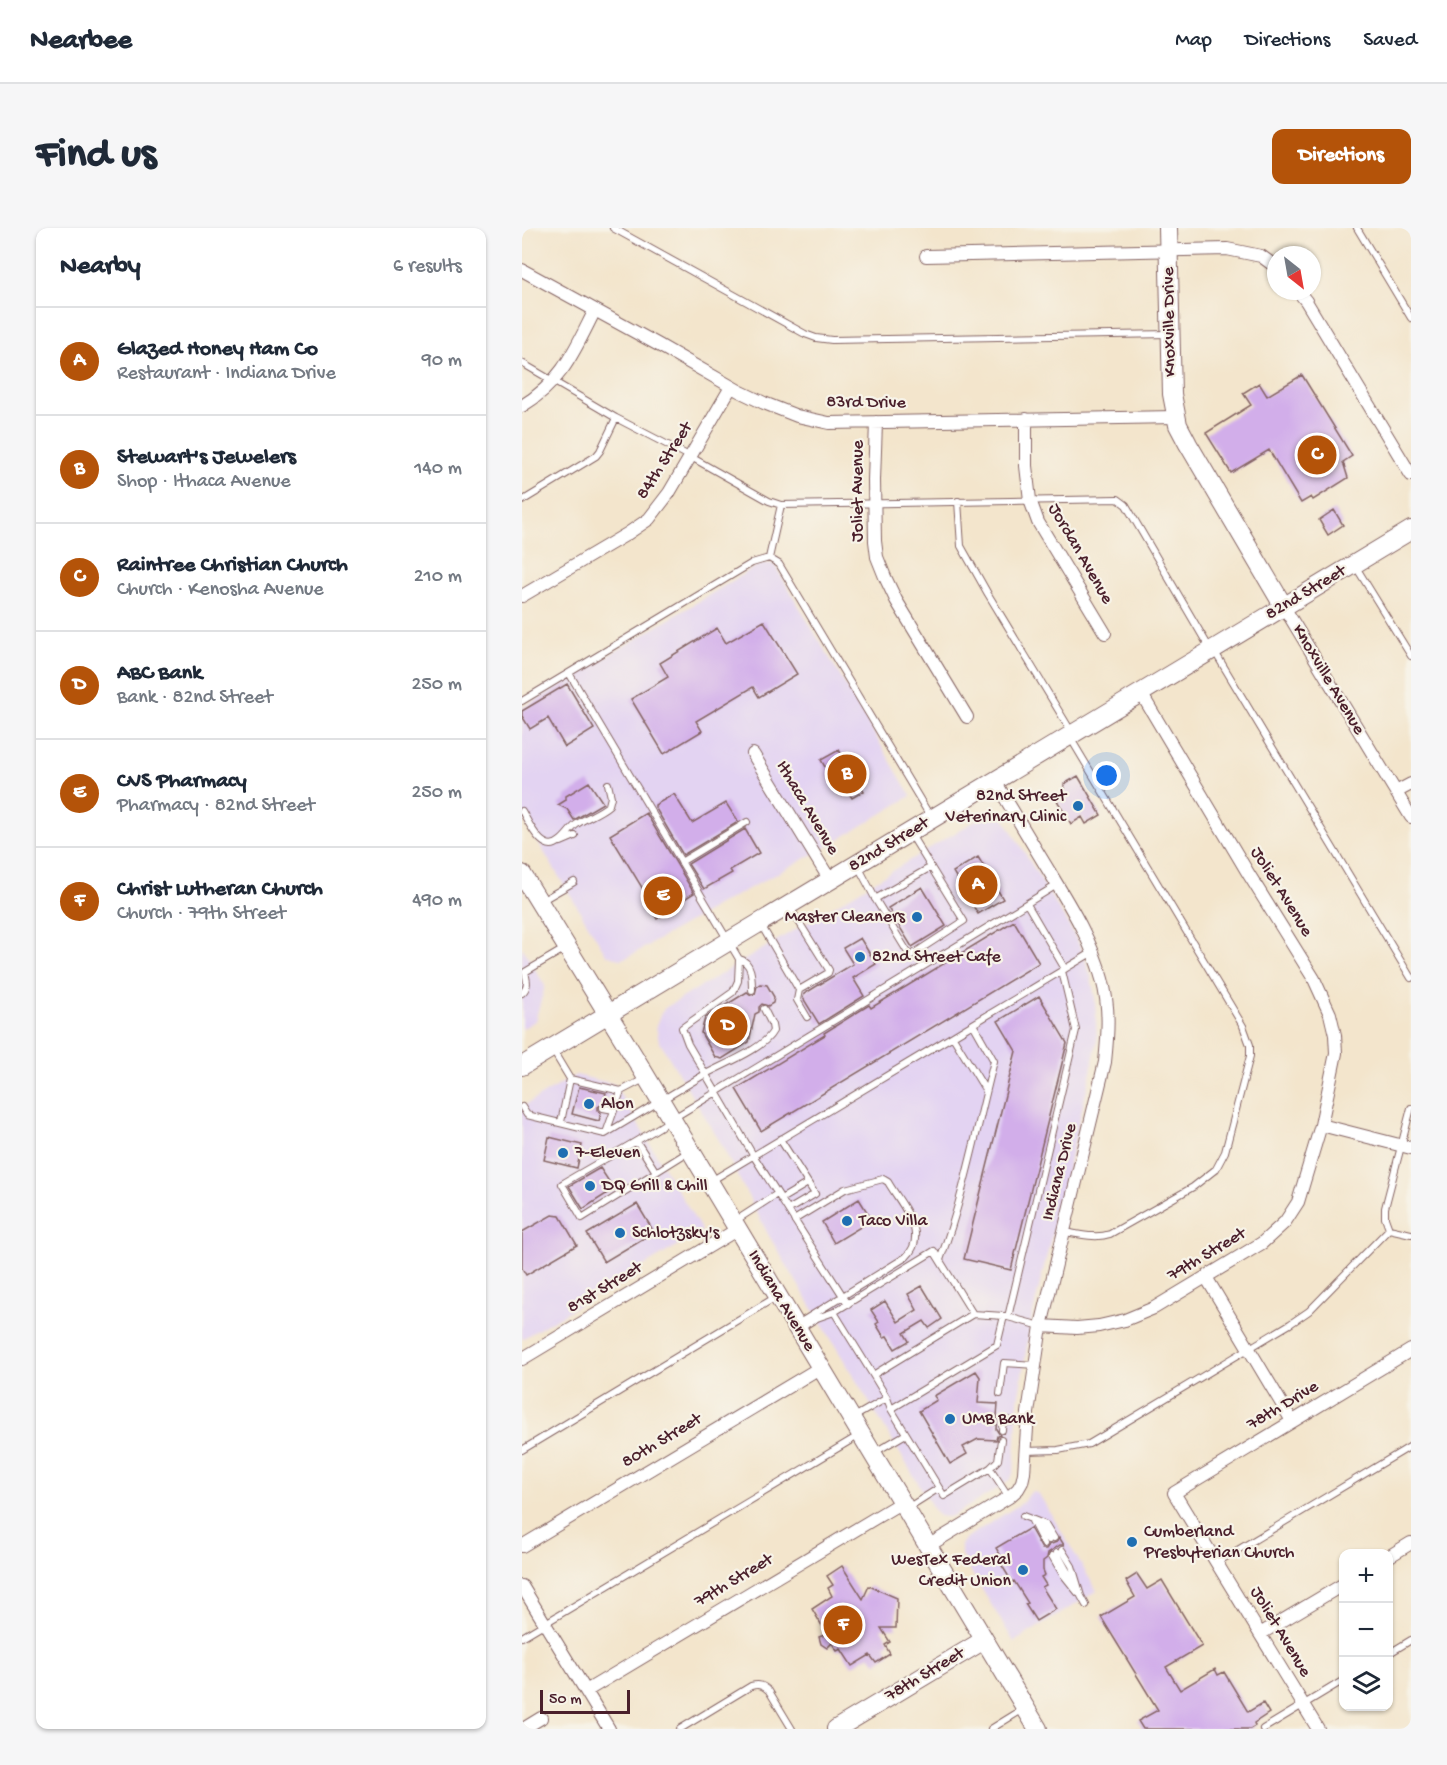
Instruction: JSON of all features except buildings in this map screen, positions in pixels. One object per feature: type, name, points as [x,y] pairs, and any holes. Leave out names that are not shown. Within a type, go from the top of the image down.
[{"type":"main road","name":"Knoxville Drive","points":[[1168,228],[1172,394],[1175,417]]},
{"type":"main road","name":"Knoxville Avenue","points":[[1175,417],[1188,444],[1284,607]]},
{"type":"main road","name":"82nd Street","points":[[524,1061],[552,1048],[1411,530]]},
{"type":"main road","name":"Indiana Avenue","points":[[528,889],[691,1150],[1038,1729]]},
{"type":"main road","name":"78th Street","points":[[836,1729],[984,1640]]},
{"type":"street","points":[[926,256],[1227,249],[1261,256],[1267,260]]},
{"type":"street","name":"83rd Drive","points":[[522,270],[731,387],[796,416],[829,423],[1175,417]]},
{"type":"street","points":[[1305,300],[1411,475]]},
{"type":"street","points":[[522,406],[554,381],[571,356],[595,310]]},
{"type":"street","name":"84th Street","points":[[522,596],[649,519],[669,493],[731,387]]},
{"type":"street","name":"Jordan Avenue","points":[[1026,419],[1026,466],[1030,500],[1038,522],[1105,633]]},
{"type":"street","name":"Joliet Avenue","points":[[876,422],[873,480],[877,557],[896,600],[967,717]]},
{"type":"street","name":"Knoxville Avenue","points":[[1284,607],[1411,817]]},
{"type":"street","name":"Joliet Avenue","points":[[1141,693],[1314,979],[1327,1006],[1335,1035],[1336,1053],[1321,1125]]},
{"type":"street","name":"Ithaca Avenue","points":[[753,754],[830,880]]},
{"type":"street","name":"Indiana Drive","points":[[928,1546],[1009,1497],[1022,1482],[1027,1422],[1041,1326],[1105,1062],[1108,1035],[1103,981],[1093,951],[1080,923],[995,781]]},
{"type":"street","points":[[1396,792],[1411,784]]},
{"type":"street","points":[[1321,1125],[1406,1147]]},
{"type":"street","name":"79th Street","points":[[1041,1326],[1077,1328],[1125,1320],[1154,1308],[1262,1243],[1285,1222],[1298,1202],[1321,1125]]},
{"type":"street","name":"81st Street","points":[[522,1359],[736,1226]]},
{"type":"street","points":[[1206,1277],[1292,1421]]},
{"type":"street","name":"78th Drive","points":[[1174,1492],[1411,1350]]},
{"type":"street","name":"80th Street","points":[[522,1546],[821,1368]]},
{"type":"street","name":"Joliet Avenue","points":[[1174,1492],[1317,1729]]},
{"type":"street","name":"79th Street","points":[[586,1691],[904,1505]]},
{"type":"street","points":[[1393,1554],[1411,1543]]},
{"type":"street","points":[[522,1586],[609,1729]]},
{"type":"street","points":[[1260,1634],[1339,1587]]},
{"type":"street","points":[[523,1729],[541,1718]]},
{"type":"lane","points":[[613,228],[816,338],[832,340],[1170,334]]},
{"type":"lane","points":[[1357,228],[1411,318]]},
{"type":"lane","points":[[522,363],[616,418],[769,501],[781,505],[1112,499],[1123,502],[1411,978]]},
{"type":"lane","points":[[522,501],[596,456],[616,418]]},
{"type":"lane","points":[[958,501],[961,546],[1243,1026],[1250,1046],[1250,1056],[1230,1137],[1222,1161],[1216,1169],[1193,1187],[1110,1234],[1094,1236],[1064,1232]]},
{"type":"lane","points":[[769,558],[781,505]]},
{"type":"lane","points":[[522,701],[752,563],[769,558],[779,564],[932,819]]},
{"type":"lane","points":[[1355,564],[1411,656]]},
{"type":"lane","points":[[569,673],[739,959],[738,981],[732,992],[682,1028],[688,1044],[753,1155],[848,1304]]},
{"type":"lane","points":[[558,843],[577,824],[609,805],[611,796],[608,784]]},
{"type":"lane","points":[[522,811],[544,843],[552,845],[575,836]]},
{"type":"lane","points":[[681,862],[747,822]]},
{"type":"lane","points":[[857,864],[875,899],[910,956],[964,921],[910,832]]},
{"type":"lane","points":[[875,899],[931,867]]},
{"type":"lane","points":[[528,889],[574,882]]},
{"type":"lane","points":[[691,1150],[582,1218],[562,1184],[622,1148],[637,1142],[1057,885]]},
{"type":"lane","points":[[891,1409],[997,1345],[1006,1317],[1076,1030],[1063,970],[1027,904]]},
{"type":"lane","points":[[789,905],[829,970],[828,973],[799,990]]},
{"type":"lane","points":[[759,923],[799,990],[797,1000],[807,1017]]},
{"type":"lane","points":[[522,993],[527,985],[525,972],[566,948]]},
{"type":"lane","points":[[709,1181],[1093,951]]},
{"type":"lane","points":[[739,959],[744,960],[749,966],[752,990]]},
{"type":"lane","points":[[522,1107],[524,1117],[561,1122],[605,1134],[761,1043],[773,1031],[764,1009]]},
{"type":"lane","points":[[940,1260],[963,1187],[994,1061],[973,1024]]},
{"type":"lane","points":[[952,1037],[986,1091]]},
{"type":"lane","points":[[552,1048],[570,1079],[561,1122]]},
{"type":"lane","points":[[570,1079],[621,1091],[647,1078]]},
{"type":"lane","points":[[605,1134],[621,1091]]},
{"type":"lane","points":[[566,1099],[575,1101]]},
{"type":"lane","points":[[603,1107],[614,1110]]},
{"type":"lane","points":[[1389,1229],[1385,1218],[1385,1208],[1406,1147],[1411,1108]]},
{"type":"lane","points":[[780,1139],[815,1194],[788,1210]]},
{"type":"lane","points":[[637,1142],[656,1172]]},
{"type":"lane","points":[[794,1220],[845,1189],[883,1179],[888,1182],[914,1225],[917,1235],[916,1244],[906,1257],[797,1327]]},
{"type":"lane","points":[[736,1226],[779,1196],[808,1183]]},
{"type":"lane","points":[[1389,1229],[1411,1234]]},
{"type":"lane","points":[[1025,1451],[1058,1450],[1089,1444],[1248,1349],[1309,1311],[1389,1229]]},
{"type":"lane","points":[[797,1327],[834,1312],[934,1251],[973,1314]]},
{"type":"lane","points":[[522,1450],[778,1296]]},
{"type":"lane","points":[[834,1312],[944,1497],[990,1468],[998,1460],[1001,1440]]},
{"type":"lane","points":[[873,1375],[973,1314],[1006,1317],[1041,1326]]},
{"type":"lane","points":[[1000,1394],[1004,1363],[1035,1365]]},
{"type":"lane","points":[[522,1637],[856,1426],[887,1398]]},
{"type":"lane","points":[[1002,1430],[1003,1420],[1027,1422]]},
{"type":"lane","points":[[873,1454],[906,1434]]},
{"type":"lane","points":[[1216,1563],[1411,1446]]},
{"type":"lane","points":[[990,1468],[1009,1497]]},
{"type":"lane","points":[[904,1505],[939,1488]]},
{"type":"lane","points":[[1023,1516],[1046,1525],[1049,1541],[1030,1519]]},
{"type":"lane","points":[[1081,1596],[1071,1566],[1057,1553],[1062,1573],[1086,1605]]},
{"type":"lane","points":[[1393,1651],[1411,1640]]},
{"type":"lane","points":[[1263,1729],[1339,1683]]},
{"type":"lane","points":[[680,1729],[756,1685],[766,1687],[792,1729]]},
{"type":"lane","points":[[991,1729],[1025,1708]]},
{"type":"shaded area","points":[[762,563],[774,564],[911,796],[830,845],[628,957],[620,959],[612,957],[606,954],[522,816],[522,708]]},
{"type":"shaded area","points":[[988,813],[998,814],[1005,820],[1081,948],[1091,977],[1095,998],[1097,1041],[1031,1321],[1018,1400],[1014,1472],[1009,1481],[1002,1486],[952,1516],[946,1517],[936,1513],[769,1236],[719,1140],[659,1041],[656,1026],[665,1008]]},
{"type":"shaded area","points":[[522,947],[545,986],[535,1021],[522,1029]]},
{"type":"shaded area","points":[[576,1075],[614,1084],[702,1231],[522,1339],[522,1107]]},
{"type":"shaded area","points":[[1032,1491],[1039,1494],[1097,1591],[1014,1642],[961,1555],[961,1545],[966,1538],[1022,1503]]},
{"type":"place","name":"Raintree Christian Church","points":[[1317,455]]},
{"type":"place","name":"Stewart's Jewelers","points":[[847,774]]},
{"type":"place","name":"82nd Street Veterinary Clinic","points":[[1078,806]]},
{"type":"place","name":"Glazed Honey Ham Co","points":[[978,885]]},
{"type":"place","name":"CVS Pharmacy","points":[[663,896]]},
{"type":"place","name":"Master Cleaners","points":[[917,917]]},
{"type":"place","name":"82nd Street Cafe","points":[[860,957]]},
{"type":"place","name":"ABC Bank","points":[[728,1026]]},
{"type":"place","name":"Alon","points":[[589,1104]]},
{"type":"place","name":"7-Eleven","points":[[563,1153]]},
{"type":"place","name":"DQ Grill & Chill","points":[[590,1186]]},
{"type":"place","name":"Taco Villa","points":[[847,1221]]},
{"type":"place","name":"Schlotzsky's","points":[[620,1233]]},
{"type":"place","name":"UMB Bank","points":[[950,1419]]},
{"type":"place","name":"Cumberland Presbyterian Church","points":[[1132,1542]]},
{"type":"place","name":"WesTex Federal Credit Union","points":[[1023,1570]]},
{"type":"place","name":"Christ Lutheran Church","points":[[843,1625]]}]
